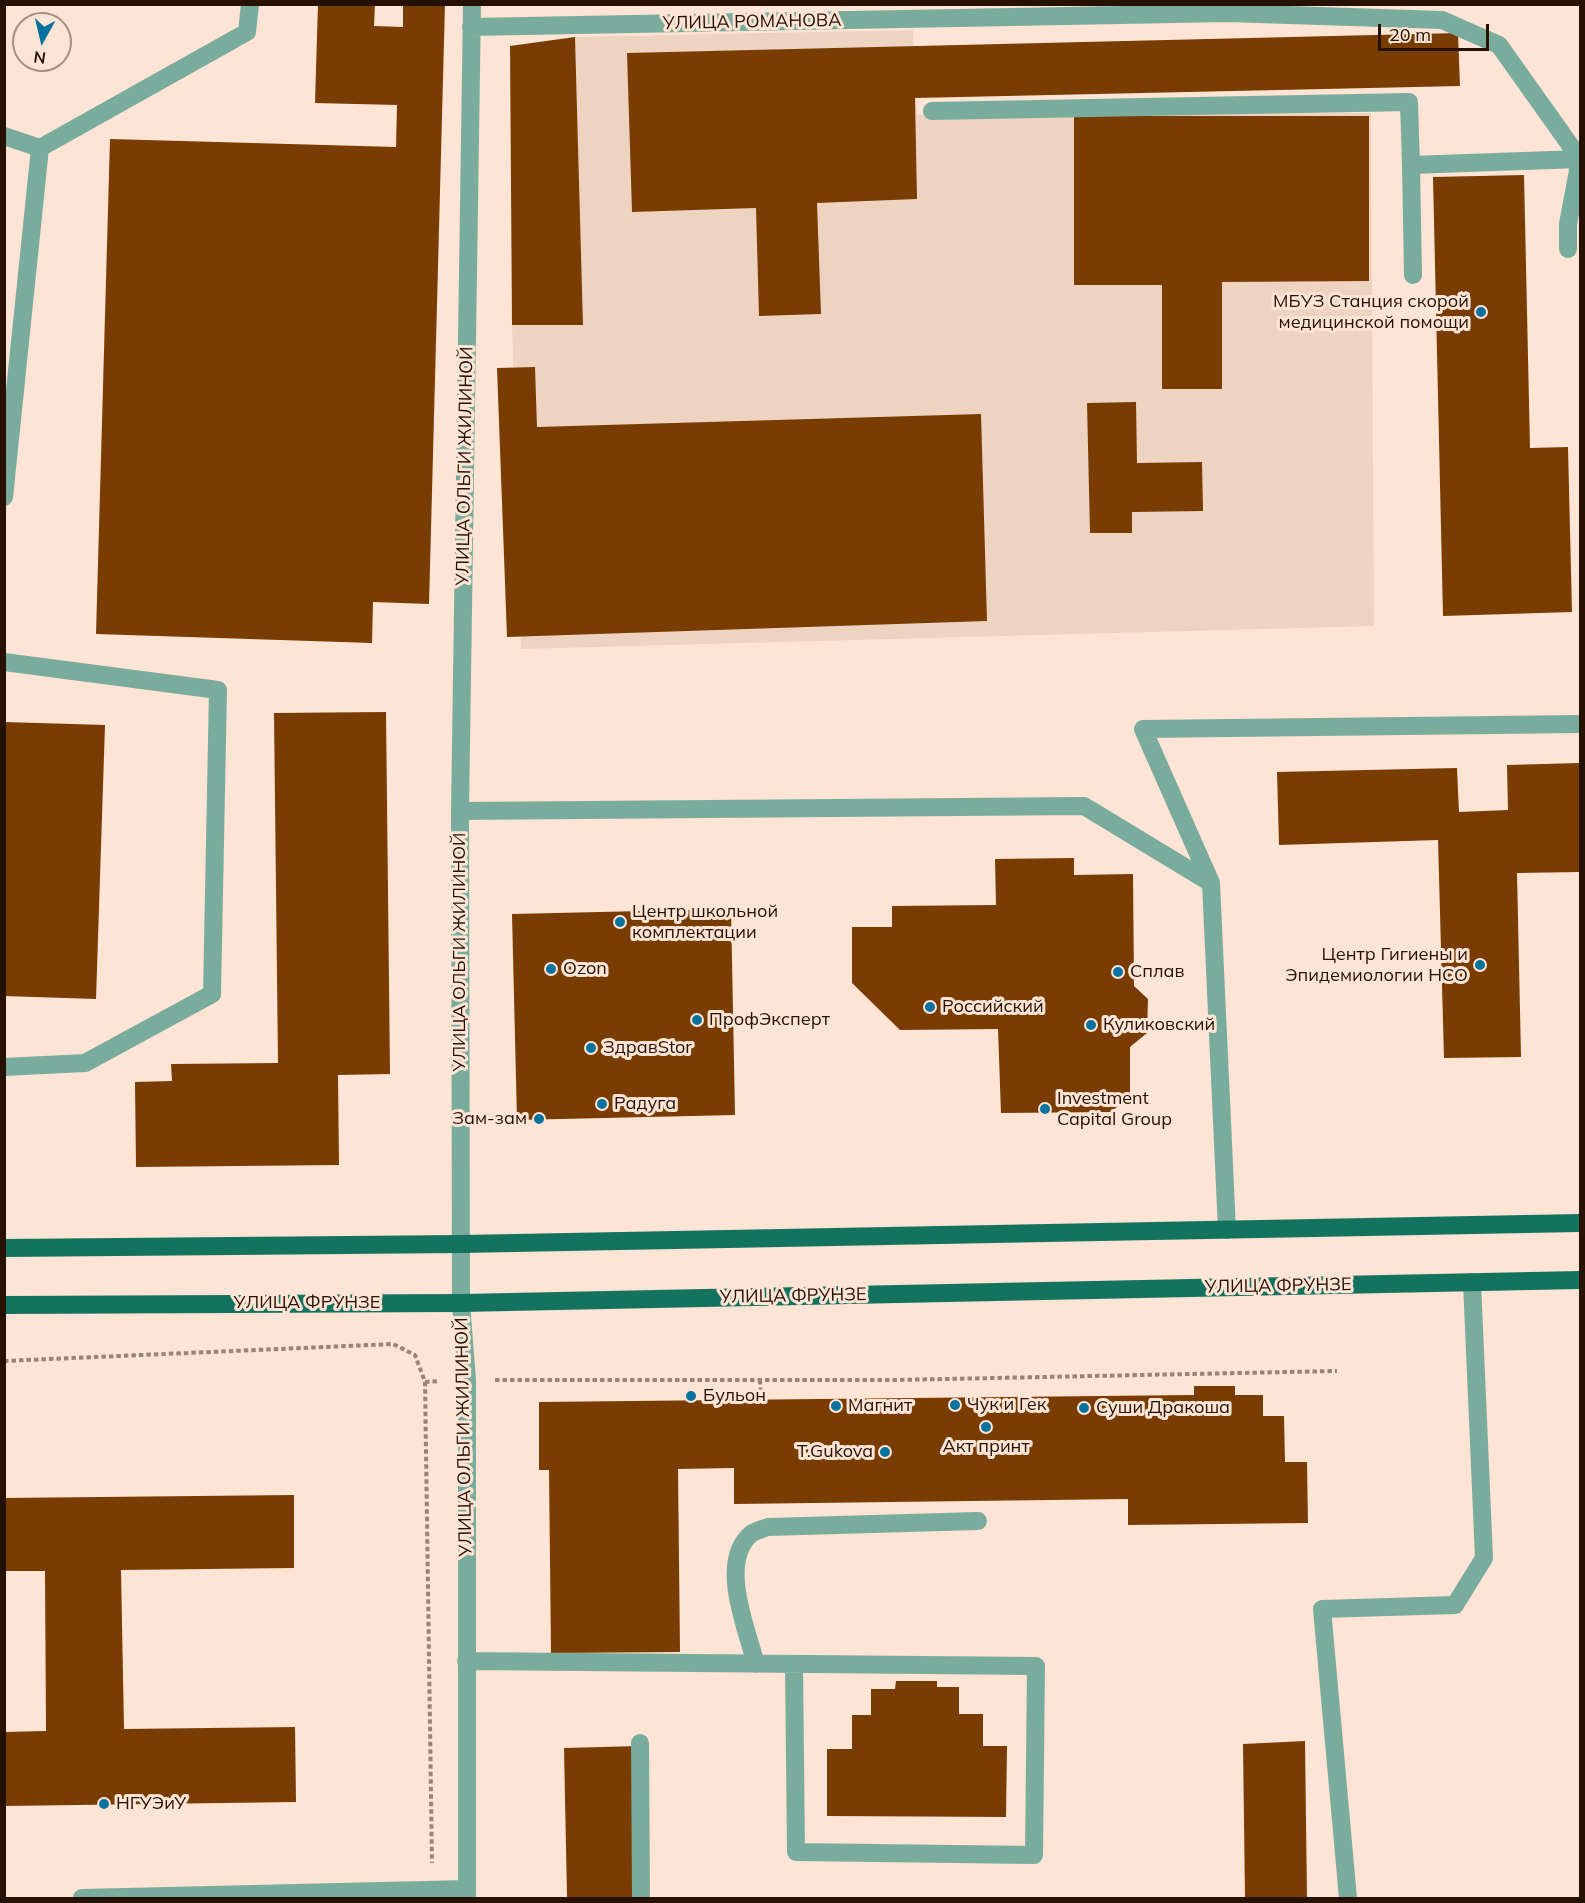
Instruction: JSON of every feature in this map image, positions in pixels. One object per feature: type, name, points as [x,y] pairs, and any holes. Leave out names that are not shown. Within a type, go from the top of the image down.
[{"type":"main road","points":[[4,1248],[461,1244],[1581,1223]]},
{"type":"main road","name":"УЛИЦА ФРУНЗЕ","points":[[4,1305],[461,1303],[1581,1280]]},
{"type":"street","points":[[4,136],[39,148],[247,32],[250,4]]},
{"type":"street","name":"УЛИЦА ОЛЬГИ ЖИЛИНОЙ","points":[[467,1894],[466,1380],[461,1303],[460,810],[472,4]]},
{"type":"street","name":"УЛИЦА РОМАНОВА","points":[[471,27],[1228,14],[1442,20],[1499,45],[1581,160]]},
{"type":"street","points":[[932,111],[1409,102],[1413,275]]},
{"type":"street","points":[[4,496],[39,148]]},
{"type":"street","points":[[1411,165],[1581,160],[1568,224],[1568,249]]},
{"type":"street","points":[[4,662],[218,690],[212,994],[85,1063],[4,1067]]},
{"type":"street","points":[[1227,1230],[1211,883],[1143,729],[1581,724]]},
{"type":"street","points":[[460,810],[1084,806],[1211,883]]},
{"type":"street","points":[[1348,1899],[1322,1609],[1455,1605],[1484,1558],[1472,1282]]},
{"type":"street","points":[[756,1664],[735,1586],[736,1555],[751,1534],[768,1527],[978,1521]]},
{"type":"street","points":[[465,1661],[1036,1666],[1034,1855],[796,1852],[794,1664]]},
{"type":"street","points":[[640,1743],[641,1899]]},
{"type":"street","points":[[82,1899],[432,1890],[467,1894]]},
{"type":"path","points":[[4,1361],[393,1344],[415,1355],[425,1382],[432,1890]]},
{"type":"path","points":[[425,1382],[760,1380],[1337,1371]]},
{"type":"path","points":[[760,1380],[761,1400]]},
{"type":"shaded area","points":[[913,30],[917,115],[1371,113],[1374,626],[521,649],[512,325],[583,324],[575,37]]},
{"type":"building","points":[[318,4],[375,4],[374,26],[403,27],[403,4],[445,4],[429,604],[373,602],[372,643],[96,634],[110,139],[396,147],[397,105],[315,103]]},
{"type":"building","points":[[1458,33],[1460,86],[915,98],[917,199],[817,203],[821,314],[759,316],[756,208],[632,212],[627,53]]},
{"type":"building","points":[[575,37],[583,325],[512,325],[510,46]]},
{"type":"building","points":[[1074,116],[1369,116],[1369,281],[1222,282],[1222,389],[1162,389],[1162,285],[1074,285]]},
{"type":"building","name":"МБУЗ Станция скорой медицинской помощи","points":[[1524,175],[1530,448],[1568,447],[1572,612],[1443,616],[1433,177]]},
{"type":"building","points":[[535,367],[537,427],[981,414],[987,621],[507,637],[497,368]]},
{"type":"building","points":[[1136,402],[1137,463],[1202,462],[1203,511],[1132,512],[1132,533],[1090,533],[1087,403]]},
{"type":"building","points":[[386,712],[390,1074],[338,1075],[339,1165],[136,1167],[135,1082],[172,1081],[171,1064],[278,1063],[274,713]]},
{"type":"building","points":[[4,722],[105,725],[96,999],[4,996]]},
{"type":"building","name":"Центр Гигиены и Эпидемиологии НСО","points":[[1580,763],[1580,872],[1517,873],[1521,1057],[1444,1058],[1438,840],[1279,845],[1277,772],[1457,768],[1459,812],[1508,810],[1507,765]]},
{"type":"building","points":[[1074,858],[1074,875],[1133,874],[1134,986],[1148,999],[1147,1033],[1130,1047],[1130,1096],[1111,1112],[1001,1113],[998,1029],[900,1030],[852,983],[852,927],[892,927],[892,906],[996,905],[995,859]]},
{"type":"building","points":[[731,909],[735,1115],[517,1120],[512,914]]},
{"type":"building","points":[[1194,1386],[1235,1386],[1235,1395],[1263,1395],[1263,1416],[1284,1416],[1285,1462],[1307,1462],[1308,1523],[1128,1525],[1128,1499],[734,1504],[734,1468],[678,1469],[680,1652],[551,1653],[549,1470],[539,1470],[539,1402],[1194,1395]]},
{"type":"building","points":[[294,1495],[294,1568],[121,1570],[124,1729],[295,1727],[296,1802],[4,1806],[4,1732],[46,1731],[45,1571],[4,1571],[4,1498]]},
{"type":"building","points":[[896,1681],[937,1681],[937,1687],[959,1687],[959,1714],[983,1714],[983,1746],[1007,1746],[1006,1817],[827,1816],[827,1749],[852,1749],[852,1715],[871,1715],[871,1689],[895,1689]]},
{"type":"building","points":[[1305,1741],[1307,1898],[1245,1898],[1243,1744]]},
{"type":"building","points":[[639,1746],[642,1898],[567,1898],[564,1748]]},
{"type":"place","name":"МБУЗ Станция скорой медицинской помощи","points":[[1481,312]]},
{"type":"place","name":"Центр школьной комплектации","points":[[620,922]]},
{"type":"place","name":"Центр Гигиены и Эпидемиологии НСО","points":[[1480,965]]},
{"type":"place","name":"Ozon","points":[[551,969]]},
{"type":"place","name":"Сплав","points":[[1118,972]]},
{"type":"place","name":"Российский","points":[[930,1007]]},
{"type":"place","name":"ПрофЭксперт","points":[[697,1020]]},
{"type":"place","name":"Куликовский","points":[[1091,1025]]},
{"type":"place","name":"ЗдравStor","points":[[591,1048]]},
{"type":"place","name":"Радуга","points":[[602,1104]]},
{"type":"place","name":"Investment Capital Group","points":[[1045,1109]]},
{"type":"place","name":"Зам-зам","points":[[539,1119]]},
{"type":"place","name":"Бульон","points":[[691,1396]]},
{"type":"place","name":"Чук и Гек","points":[[955,1405]]},
{"type":"place","name":"Магнит","points":[[836,1406]]},
{"type":"place","name":"Суши Дракоша","points":[[1084,1408]]},
{"type":"place","name":"Акт принт","points":[[986,1427]]},
{"type":"place","name":"T.Gukova","points":[[885,1452]]},
{"type":"place","name":"НГУЭиУ","points":[[104,1804]]}]
